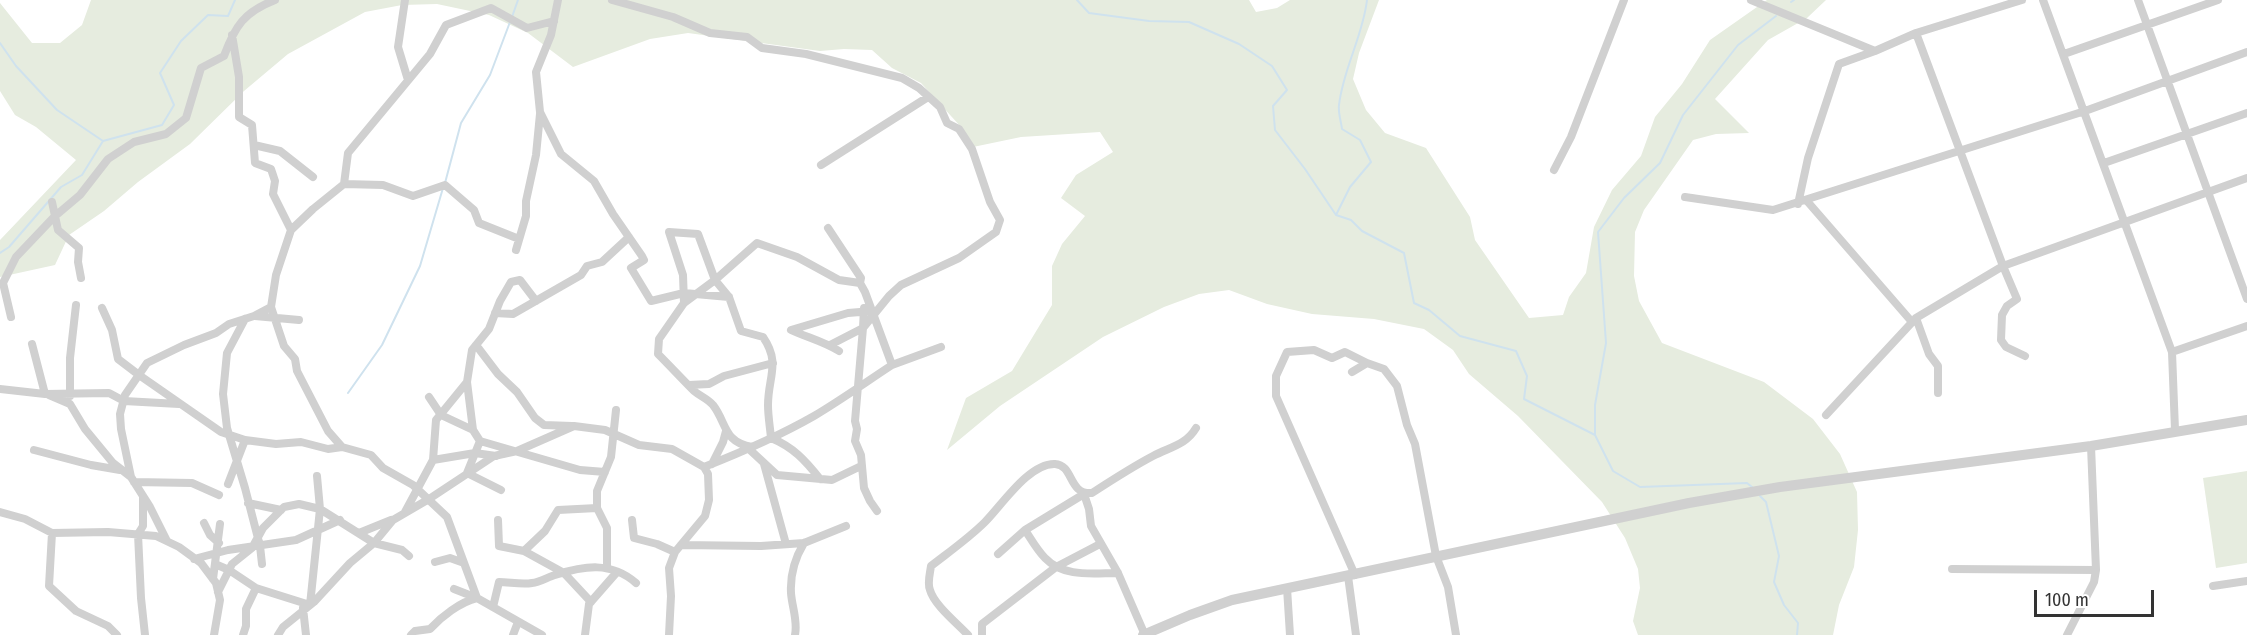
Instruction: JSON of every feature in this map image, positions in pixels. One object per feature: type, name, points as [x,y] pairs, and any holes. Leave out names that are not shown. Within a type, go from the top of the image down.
[{"type":"street","points":[[11,317],[3,283],[16,257],[54,217],[80,195],[108,159],[134,142],[166,134],[186,118],[201,68],[224,56],[232,34],[254,9],[275,0]]},
{"type":"street","points":[[405,0],[399,47],[408,80]]},
{"type":"street","points":[[516,250],[526,216],[526,201],[536,154],[540,112],[536,72],[550,35],[558,0]]},
{"type":"street","points":[[612,0],[673,17],[710,33],[747,37],[762,48],[806,54],[902,78],[919,88],[940,107],[947,123],[959,129],[972,149],[990,202],[1000,220],[996,232],[958,258],[901,285],[870,313],[863,328],[855,441],[861,454],[864,488],[877,511]]},
{"type":"street","points":[[1554,170],[1571,137],[1624,0]]},
{"type":"street","points":[[1751,0],[1875,51]]},
{"type":"street","points":[[1798,204],[1808,158],[1839,64],[1916,33],[2022,0]]},
{"type":"street","points":[[2043,0],[2172,352],[2175,430]]},
{"type":"street","points":[[2138,0],[2145,25],[2168,80],[2247,299]]},
{"type":"street","points":[[2064,54],[2218,0]]},
{"type":"street","points":[[344,184],[348,153],[430,54],[446,25],[491,8],[527,28],[554,21]]},
{"type":"street","points":[[1916,33],[2002,266],[2017,299],[2007,306],[2002,315],[2001,340],[2006,347],[2025,356]]},
{"type":"street","points":[[232,34],[239,77],[239,117],[252,125],[255,164],[271,169],[275,181],[273,194],[291,230]]},
{"type":"street","points":[[1685,197],[1773,210],[1798,204],[2085,111],[2247,52]]},
{"type":"street","points":[[821,165],[928,97]]},
{"type":"street","points":[[540,112],[561,154],[594,181],[644,260],[631,268],[651,301],[684,293],[729,297]]},
{"type":"street","points":[[2104,162],[2247,113]]},
{"type":"street","points":[[254,145],[280,151],[313,177]]},
{"type":"street","points":[[1826,415],[1914,320],[2002,266],[2247,178]]},
{"type":"street","points":[[342,447],[328,431],[297,371],[295,360],[284,346],[271,307],[276,274],[291,230],[344,184],[383,185],[413,196],[444,185],[474,210],[479,223],[519,239]]},
{"type":"street","points":[[1807,201],[1914,320],[1929,354],[1938,366],[1938,393]]},
{"type":"street","points":[[52,202],[58,230],[79,248],[78,262],[81,278]]},
{"type":"street","points":[[828,228],[861,278],[860,283],[865,292],[870,313],[892,365]]},
{"type":"street","points":[[684,303],[683,275],[669,232],[698,234],[715,280],[729,297],[741,331],[763,337],[770,347],[774,363],[768,405],[771,438]]},
{"type":"street","points":[[495,313],[513,314],[536,301],[580,275],[587,266],[602,262],[629,237]]},
{"type":"street","points":[[860,283],[839,280],[797,257],[757,243],[715,280],[684,303],[659,339],[658,354],[714,406],[733,440],[742,446],[751,448],[777,475],[832,480],[861,466]]},
{"type":"street","points":[[536,301],[520,280],[512,282],[489,329],[472,350],[467,382],[473,430],[480,441],[580,470],[605,472]]},
{"type":"street","points":[[76,305],[70,358],[70,404],[85,429],[112,463],[133,479],[192,483],[219,495]]},
{"type":"street","points":[[167,541],[133,479],[121,429],[120,414],[125,395],[147,363],[271,307]]},
{"type":"street","points":[[102,308],[112,330],[118,358],[221,432],[246,440],[276,444],[301,442],[328,449],[342,447],[371,455],[382,468],[418,489],[447,517],[477,598]]},
{"type":"street","points":[[839,351],[830,345],[821,344],[791,330],[848,313],[870,313]]},
{"type":"street","points":[[254,316],[299,320]]},
{"type":"street","points":[[245,319],[227,353],[223,394],[228,433],[245,488],[262,564]]},
{"type":"street","points":[[2172,352],[2247,327]]},
{"type":"street","points":[[830,345],[863,328]]},
{"type":"street","points":[[32,344],[45,393]]},
{"type":"street","points":[[476,345],[498,374],[517,392],[535,418],[544,425],[605,430],[639,445],[672,449],[708,465],[751,448],[814,416],[892,365],[941,347]]},
{"type":"street","points":[[1356,635],[1352,575],[1276,396],[1276,375],[1287,352],[1314,350],[1332,358],[1345,352],[1384,369],[1397,386],[1407,425],[1415,444],[1436,556],[1448,587],[1456,635]]},
{"type":"street","points":[[689,385],[708,384],[724,376],[774,363]]},
{"type":"street","points":[[1352,372],[1367,363]]},
{"type":"street","points":[[405,513],[433,460],[436,420],[467,382]]},
{"type":"street","points":[[0,389],[70,394],[110,393],[124,401],[181,404]]},
{"type":"street","points":[[45,393],[70,404]]},
{"type":"street","points":[[429,397],[441,415],[473,430]]},
{"type":"street","points":[[607,567],[607,528],[597,508],[597,491],[610,457],[616,410]]},
{"type":"street","points":[[968,635],[934,600],[930,591],[931,566],[985,521],[1003,500],[1032,473],[1048,465],[1063,466],[1084,494],[1091,526],[1118,573],[1144,635],[1232,600],[1689,503],[1780,487],[2091,446],[2175,430],[2247,420]]},
{"type":"street","points":[[359,533],[393,520],[496,456],[517,451],[574,426]]},
{"type":"street","points":[[998,554],[1025,530],[1154,455],[1182,443],[1191,436],[1196,428]]},
{"type":"street","points":[[669,635],[671,596],[669,568],[678,549],[705,516],[708,508],[708,465],[723,442],[726,431]]},
{"type":"street","points":[[771,438],[800,454],[820,478]]},
{"type":"street","points":[[228,484],[246,440]]},
{"type":"street","points":[[467,473],[480,441]]},
{"type":"street","points":[[2067,635],[2094,582],[2096,570],[2091,446]]},
{"type":"street","points":[[34,450],[91,465],[122,470]]},
{"type":"street","points":[[433,460],[475,453],[496,456]]},
{"type":"street","points":[[764,463],[786,544]]},
{"type":"street","points":[[467,473],[501,490]]},
{"type":"street","points":[[306,635],[305,606],[320,509],[317,476]]},
{"type":"street","points":[[143,495],[143,526],[138,534],[145,635]]},
{"type":"street","points":[[248,503],[281,510]]},
{"type":"street","points":[[218,592],[232,564],[256,544],[263,528],[284,507],[299,504],[320,509],[374,543],[402,550],[409,556]]},
{"type":"street","points":[[524,551],[545,531],[558,510],[597,508]]},
{"type":"street","points":[[0,512],[25,519],[52,533],[138,534],[156,536],[167,541],[194,559],[216,583],[220,600],[214,635]]},
{"type":"street","points":[[194,559],[256,544],[296,540],[340,520]]},
{"type":"street","points":[[278,635],[283,627],[350,562],[374,543],[393,520]]},
{"type":"street","points":[[498,520],[499,546],[524,551],[564,573],[591,602]]},
{"type":"street","points":[[632,520],[634,538],[678,549],[804,543],[846,526]]},
{"type":"street","points":[[204,523],[210,535],[228,550]]},
{"type":"street","points":[[213,579],[220,524]]},
{"type":"street","points":[[1025,530],[1044,557],[1056,567],[1073,573],[1118,573]]},
{"type":"street","points":[[52,533],[49,586],[76,611],[108,626],[117,635]]},
{"type":"street","points":[[795,635],[792,575],[797,555],[804,543]]},
{"type":"street","points":[[982,635],[982,624],[1056,567],[1100,543]]},
{"type":"street","points":[[435,562],[450,558],[464,563]]},
{"type":"street","points":[[215,564],[229,570],[256,588],[305,606]]},
{"type":"street","points":[[494,607],[499,582],[532,583],[584,568],[607,567],[636,583]]},
{"type":"street","points":[[1952,568],[2096,570]]},
{"type":"street","points":[[585,635],[589,604],[617,572]]},
{"type":"street","points":[[2213,586],[2247,581]]},
{"type":"street","points":[[243,635],[246,626],[246,609],[256,588]]},
{"type":"street","points":[[1287,588],[1290,635]]},
{"type":"street","points":[[454,589],[477,598],[542,635]]},
{"type":"street","points":[[411,635],[415,631],[430,629],[438,620],[469,600],[477,598]]},
{"type":"street","points":[[513,635],[518,622]]},
{"type":"shaded area","points":[[91,0],[1249,0],[1256,12],[1277,8],[1290,0],[1379,0],[1359,53],[1353,79],[1366,110],[1385,133],[1426,148],[1470,217],[1475,240],[1529,318],[1563,315],[1569,297],[1586,273],[1594,227],[1612,190],[1641,156],[1655,117],[1682,84],[1710,40],[1767,0],[1826,0],[1807,18],[1768,40],[1715,99],[1749,133],[1716,134],[1693,140],[1644,210],[1635,232],[1634,276],[1639,301],[1662,343],[1764,382],[1813,419],[1840,454],[1857,492],[1858,530],[1854,567],[1839,605],[1833,635],[1638,635],[1633,621],[1640,588],[1638,569],[1625,538],[1602,502],[1518,416],[1469,374],[1453,350],[1424,329],[1374,319],[1312,314],[1267,304],[1229,290],[1199,294],[1164,307],[1103,337],[1000,406],[947,450],[966,398],[1012,371],[1052,305],[1052,266],[1062,244],[1085,216],[1061,198],[1076,175],[1113,152],[1100,132],[1021,137],[973,147],[961,127],[921,83],[892,68],[872,50],[820,51],[688,33],[650,39],[573,67],[528,33],[489,15],[437,4],[402,5],[365,12],[288,54],[244,91],[190,144],[138,182],[104,211],[69,235],[55,265],[0,277],[0,240],[76,160],[36,127],[15,115],[0,91],[0,3],[32,43],[60,43],[82,25]]},
{"type":"shaded area","points":[[2247,471],[2247,563],[2216,568],[2203,478]]},
{"type":"waterway","points":[[0,253],[9,247],[61,187],[82,175],[103,141],[162,125],[174,105],[160,73],[181,41],[208,15],[228,16],[235,0]]},
{"type":"waterway","points":[[512,17],[518,0]]},
{"type":"waterway","points":[[1077,0],[1089,13],[1149,21],[1189,22],[1239,44],[1272,66],[1287,90],[1273,106],[1275,130],[1336,215],[1351,220],[1362,231],[1404,253],[1414,303],[1429,310],[1460,336],[1516,351],[1527,376],[1524,399],[1595,435],[1613,471],[1640,487],[1747,483],[1752,487]]},
{"type":"waterway","points":[[1336,215],[1350,187],[1371,162],[1360,140],[1342,129],[1339,114],[1344,78],[1362,27],[1367,0]]},
{"type":"waterway","points":[[1595,434],[1595,405],[1606,343],[1598,232],[1624,198],[1660,163],[1683,115],[1738,45],[1776,16]]},
{"type":"waterway","points":[[445,183],[461,123],[490,75],[510,22]]},
{"type":"waterway","points":[[0,43],[16,66],[57,110],[103,141]]},
{"type":"waterway","points":[[348,393],[382,345],[420,266],[443,188]]},
{"type":"waterway","points":[[1760,496],[1766,502],[1779,556],[1774,582],[1784,605],[1798,623],[1797,635]]}]
